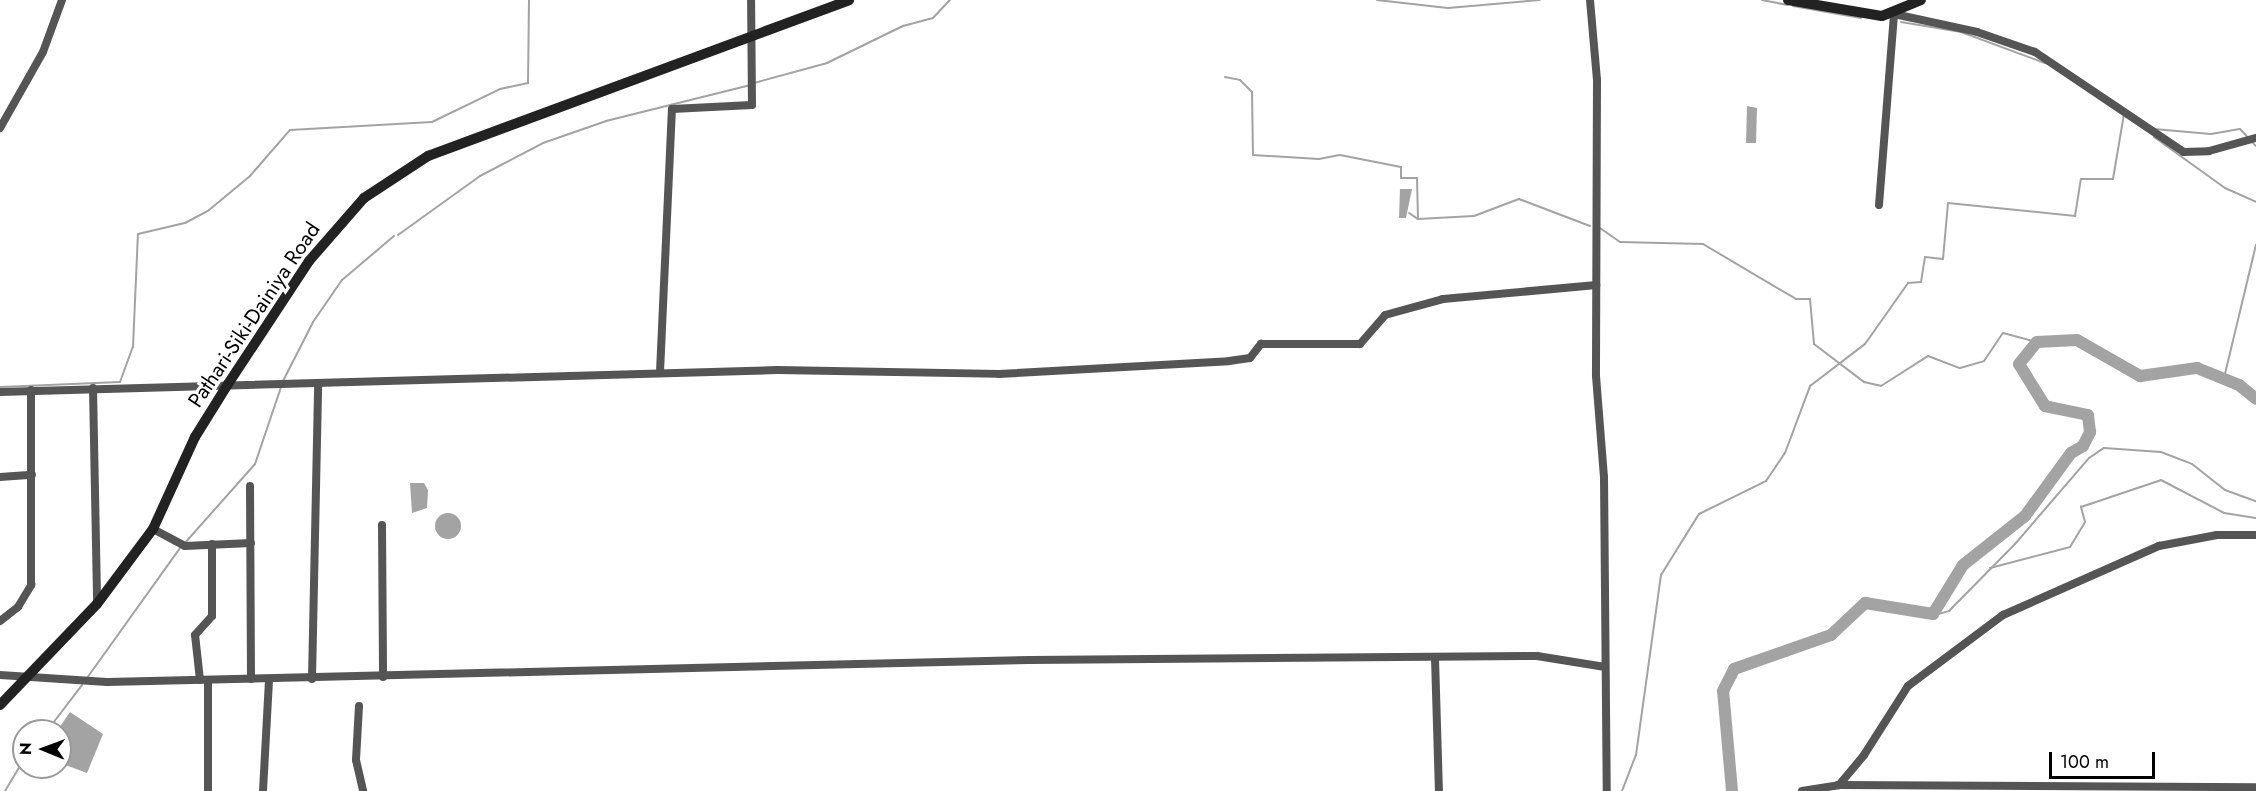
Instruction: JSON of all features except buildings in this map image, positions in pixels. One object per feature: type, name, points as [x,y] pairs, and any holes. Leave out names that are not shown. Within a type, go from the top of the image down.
[{"type":"main road","name":"Pathari-Siki-Dainiya Road","points":[[0,705],[97,604],[153,529],[195,437],[228,384],[322,244],[364,198],[428,156],[849,0]]},
{"type":"main road","points":[[1788,0],[1894,14],[1921,0]]},
{"type":"street","points":[[0,128],[43,52],[62,0]]},
{"type":"street","points":[[660,372],[672,109],[752,105],[751,0]]},
{"type":"street","points":[[1590,0],[1597,81],[1596,285],[1607,791]]},
{"type":"street","points":[[1879,205],[1894,14],[1977,32],[2035,52],[2184,152],[2209,151],[2256,138]]},
{"type":"street","points":[[0,392],[660,372],[999,374],[1229,362],[1250,358],[1261,344],[1360,344],[1385,315],[1443,299],[1596,285]]},
{"type":"street","points":[[312,679],[318,383]]},
{"type":"street","points":[[93,388],[97,604]]},
{"type":"street","points":[[0,621],[18,607],[31,585],[31,390]]},
{"type":"street","points":[[0,477],[32,476]]},
{"type":"street","points":[[250,486],[250,680]]},
{"type":"street","points":[[382,525],[383,677]]},
{"type":"street","points":[[153,529],[185,546],[251,543]]},
{"type":"street","points":[[1835,788],[1864,755],[1908,686],[2003,615],[2159,546],[2217,535],[2256,535]]},
{"type":"street","points":[[208,791],[204,680],[195,635],[212,616],[212,544]]},
{"type":"street","points":[[0,675],[22,681],[250,680],[1029,660],[1537,656],[1605,667]]},
{"type":"street","points":[[1434,658],[1439,791]]},
{"type":"street","points":[[263,791],[268,679]]},
{"type":"street","points":[[359,706],[356,760],[363,791]]},
{"type":"street","points":[[1802,791],[1835,788],[2256,787]]},
{"type":"shaded area","points":[[1747,106],[1757,108],[1756,143],[1746,143]]},
{"type":"shaded area","points":[[1400,189],[1412,189],[1406,218],[1399,218]]},
{"type":"shaded area","points":[[410,483],[424,483],[428,490],[427,508],[412,513]]},
{"type":"shaded area","points":[[448,513],[457,517],[461,526],[457,535],[448,539],[439,535],[435,526],[439,517]]},
{"type":"shaded area","points":[[70,712],[103,734],[87,773],[72,767],[72,719],[65,719]]},
{"type":"waterway","points":[[0,387],[120,382],[133,347],[138,234],[185,223],[209,210],[250,176],[290,130],[432,122],[500,89],[528,83],[529,0]]},
{"type":"waterway","points":[[754,83],[827,63],[903,26],[933,18],[950,0]]},
{"type":"waterway","points":[[1377,0],[1448,8],[1540,0]]},
{"type":"waterway","points":[[1762,0],[1788,5]]},
{"type":"waterway","points":[[1793,6],[1861,18]]},
{"type":"waterway","points":[[1901,22],[1961,32],[2045,63]]},
{"type":"waterway","points":[[1225,77],[1240,80],[1252,92],[1253,155],[1319,159],[1340,155],[1401,167],[1401,178],[1417,178],[1418,219]]},
{"type":"waterway","points":[[398,235],[480,176],[543,143],[606,121],[750,85]]},
{"type":"waterway","points":[[1622,791],[1636,755],[1661,575],[1699,514],[1766,481],[1785,453],[1810,386],[1865,344],[1908,283],[1921,282],[1925,257],[1943,259],[1948,203],[2075,216],[2081,179],[2113,179],[2124,114]]},
{"type":"waterway","points":[[2154,129],[2211,134],[2240,129],[2256,146]]},
{"type":"waterway","points":[[2154,137],[2225,188],[2256,202]]},
{"type":"waterway","points":[[1409,213],[1418,219],[1474,216],[1519,199],[1590,226]]},
{"type":"waterway","points":[[1600,228],[1620,242],[1703,244],[1796,299],[1810,299],[1814,344],[1864,382],[1881,386],[1928,356],[1960,368],[1984,361],[2003,333],[2037,342]]},
{"type":"waterway","points":[[283,381],[313,322],[342,280],[394,236]]},
{"type":"waterway","points":[[2224,378],[2256,245]]},
{"type":"waterway","points":[[1732,791],[1723,691],[1734,669],[1831,635],[1865,603],[1933,614],[1963,565],[2025,516],[2071,453],[2083,446],[2090,432],[2088,415],[2045,406],[2019,364],[2037,342],[2077,340],[2140,376],[2197,368],[2239,385],[2256,399]]},
{"type":"waterway","points":[[184,544],[255,464],[281,387]]},
{"type":"waterway","points":[[1935,615],[1949,611],[2015,544],[2089,458],[2104,448],[2161,452],[2192,464],[2225,490],[2256,501]]},
{"type":"waterway","points":[[1990,568],[2070,547],[2085,522],[2081,507],[2161,480],[2224,513],[2256,518]]},
{"type":"waterway","points":[[87,678],[180,548]]},
{"type":"waterway","points":[[56,719],[82,685]]},
{"type":"waterway","points":[[5,791],[12,779]]}]
